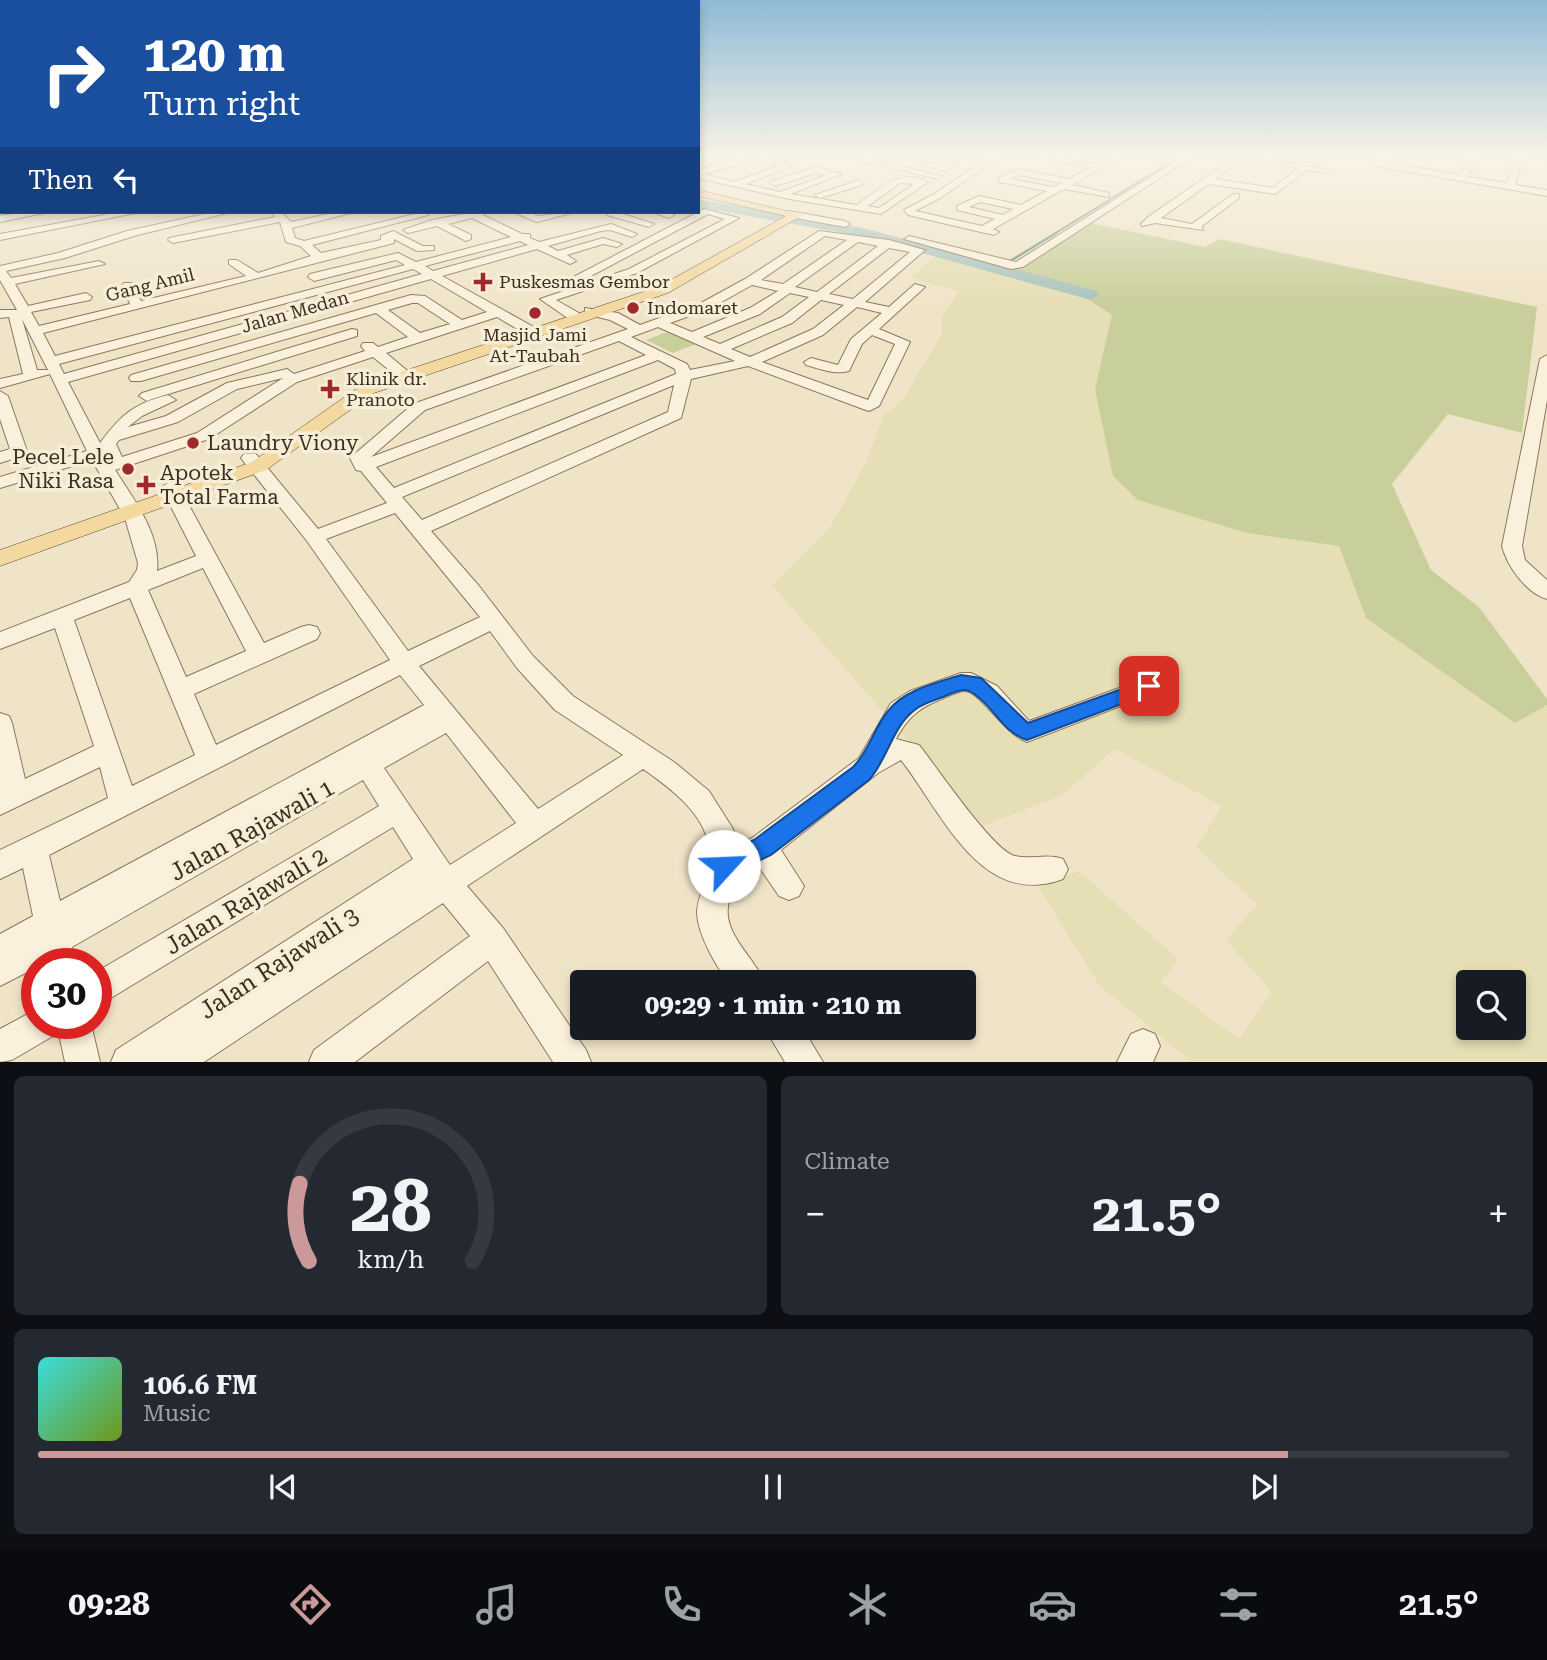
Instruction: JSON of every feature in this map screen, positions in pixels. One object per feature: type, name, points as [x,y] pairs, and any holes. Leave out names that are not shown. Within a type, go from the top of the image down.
[{"type":"main road","points":[[746,207],[789,217]]},
{"type":"main road","points":[[0,558],[255,462],[357,394],[403,374],[670,287],[789,217]]},
{"type":"main road","points":[[0,545],[131,507]]},
{"type":"street","points":[[789,217],[814,207]]},
{"type":"street","points":[[851,207],[884,211],[890,207]]},
{"type":"street","points":[[918,207],[908,212],[1001,234]]},
{"type":"street","points":[[963,207],[956,210],[1004,218]]},
{"type":"street","points":[[1018,207],[1023,208]]},
{"type":"street","points":[[984,229],[1026,207]]},
{"type":"street","points":[[789,217],[875,230],[1004,264],[1022,264],[1085,215],[1101,207]]},
{"type":"street","points":[[1170,207],[1149,221],[1196,228],[1222,207]]},
{"type":"street","points":[[1215,213],[1237,207]]},
{"type":"street","points":[[560,294],[563,286],[593,268],[707,211],[734,218],[623,275],[546,299],[597,312],[638,329]]},
{"type":"street","points":[[0,219],[31,214]]},
{"type":"street","points":[[0,228],[89,214]]},
{"type":"street","points":[[0,237],[89,214]]},
{"type":"street","points":[[4,281],[61,256],[131,233],[217,214]]},
{"type":"street","points":[[284,226],[341,214]]},
{"type":"street","points":[[173,240],[375,214]]},
{"type":"street","points":[[284,226],[291,241],[304,244],[420,214],[439,223],[444,241]]},
{"type":"street","points":[[396,235],[393,234],[472,214]]},
{"type":"street","points":[[478,214],[532,238],[570,261]]},
{"type":"street","points":[[526,214],[539,219],[571,217]]},
{"type":"street","points":[[585,220],[606,214]]},
{"type":"street","points":[[619,214],[649,224]]},
{"type":"street","points":[[665,214],[669,215]]},
{"type":"street","points":[[560,226],[571,217]]},
{"type":"street","points":[[189,238],[198,218]]},
{"type":"street","points":[[55,371],[288,284],[532,238],[606,227],[632,234]]},
{"type":"street","points":[[314,537],[395,501],[684,376],[747,363],[818,332],[919,251],[888,243],[823,233],[712,304],[410,412],[359,458],[362,466],[395,501],[419,529],[525,662],[564,703],[681,782],[708,810],[723,838],[724,866],[712,909],[713,921],[730,958],[739,970]]},
{"type":"street","points":[[288,284],[319,257],[391,241],[385,237],[396,235],[422,249],[444,241]]},
{"type":"street","points":[[243,240],[256,237]]},
{"type":"street","points":[[0,384],[55,371],[124,362],[435,275],[532,238]]},
{"type":"street","points":[[691,337],[755,311],[857,238]]},
{"type":"street","points":[[409,242],[444,241]]},
{"type":"street","points":[[410,263],[444,241]]},
{"type":"street","points":[[559,254],[603,241],[617,244]]},
{"type":"street","points":[[719,349],[778,326],[888,243]]},
{"type":"street","points":[[304,244],[319,257]]},
{"type":"street","points":[[0,263],[37,253],[51,246]]},
{"type":"street","points":[[314,277],[394,256],[435,275],[531,332]]},
{"type":"street","points":[[233,262],[256,276]]},
{"type":"street","points":[[4,281],[99,264]]},
{"type":"street","points":[[593,268],[623,275]]},
{"type":"street","name":"Gang Amil","points":[[36,331],[256,276],[288,284]]},
{"type":"street","points":[[4,281],[25,310],[55,371],[131,507],[148,563],[147,571],[136,587]]},
{"type":"street","points":[[749,281],[890,312]]},
{"type":"street","points":[[288,284],[322,307],[403,374]]},
{"type":"street","points":[[128,286],[137,306]]},
{"type":"street","points":[[780,375],[856,342],[919,287]]},
{"type":"street","points":[[25,310],[86,297]]},
{"type":"street","name":"Jalan Medan","points":[[136,378],[377,308],[419,299],[460,325]]},
{"type":"street","points":[[377,308],[418,338]]},
{"type":"street","points":[[150,400],[221,390],[295,374],[500,312]]},
{"type":"street","points":[[4,313],[15,313],[31,376]]},
{"type":"street","points":[[658,322],[747,363],[860,404],[872,405],[903,342],[901,339],[870,330]]},
{"type":"street","points":[[106,462],[107,444],[126,418],[150,400],[352,333]]},
{"type":"street","points":[[419,529],[672,418],[678,412],[684,376],[678,364],[619,336]]},
{"type":"street","points":[[362,466],[659,355]]},
{"type":"street","points":[[1547,359],[1511,546],[1516,562],[1547,592]]},
{"type":"street","points":[[124,362],[150,400]]},
{"type":"street","points":[[0,483],[106,462],[203,436],[295,374]]},
{"type":"street","points":[[113,437],[172,419],[221,390]]},
{"type":"street","points":[[0,396],[19,451],[0,458]]},
{"type":"street","points":[[410,412],[437,438]]},
{"type":"street","points":[[255,462],[314,537],[404,663],[536,827]]},
{"type":"street","points":[[173,492],[259,654]]},
{"type":"street","points":[[0,641],[207,559]]},
{"type":"street","points":[[136,587],[210,760]]},
{"type":"street","points":[[62,617],[109,751],[124,803]]},
{"type":"street","points":[[0,865],[494,620]]},
{"type":"street","points":[[187,687],[309,633]]},
{"type":"street","points":[[869,765],[900,710],[919,698],[961,682],[967,681],[980,687],[1016,725],[1027,732],[1149,686]]},
{"type":"street","name":"Jalan Rajawali 1","points":[[55,942],[444,713]]},
{"type":"street","points":[[0,723],[8,800],[109,751]]},
{"type":"street","points":[[724,866],[762,847],[869,765],[895,750],[906,750],[993,859],[1008,869],[1053,869]]},
{"type":"street","name":"Jalan Rajawali 3","points":[[128,1062],[438,874],[536,827],[643,756]]},
{"type":"street","points":[[363,759],[438,874],[492,939],[574,1062]]},
{"type":"street","name":"Jalan Rajawali 2","points":[[112,980],[396,811]]},
{"type":"street","points":[[762,847],[789,886]]},
{"type":"street","points":[[33,849],[55,942]]},
{"type":"street","points":[[172,1062],[438,874]]},
{"type":"street","points":[[326,1062],[492,939]]},
{"type":"street","points":[[0,951],[55,942]]},
{"type":"street","points":[[0,970],[55,942]]},
{"type":"street","points":[[0,1048],[21,1036]]},
{"type":"street","points":[[78,1039],[83,1062]]},
{"type":"street","points":[[790,1040],[806,1062]]},
{"type":"shaded area","points":[[939,253],[977,262],[1081,295],[1112,315],[1095,389],[1247,533],[1339,546],[1366,618],[1515,722],[1547,705],[1547,1061],[1190,1061],[1099,985],[1039,888],[1079,871],[1178,959],[1161,982],[1239,1039],[1272,992],[1226,940],[1257,905],[1196,847],[1222,806],[1115,749],[1062,795],[983,826],[772,585],[829,529],[866,463],[883,417],[904,398],[942,334],[942,317],[959,291],[910,278]]},
{"type":"green space","points":[[1086,222],[1205,247],[1219,239],[1537,307],[1522,433],[1448,414],[1392,484],[1431,570],[1479,607],[1547,699],[1547,705],[1515,723],[1366,618],[1339,546],[1247,533],[1138,500],[1113,476],[1095,389],[1112,315],[1081,295],[1008,272]]},
{"type":"green space","points":[[667,332],[696,344],[673,353],[646,340]]},
{"type":"waterway","points":[[718,207],[863,232],[1091,295]]},
{"type":"waterway","points":[[1054,234],[1099,207]]},
{"type":"waterway","points":[[0,215],[8,214]]},
{"type":"waterway","points":[[999,268],[1056,233]]},
{"type":"place","name":"Puskesmas Gembor","points":[[483,282]]},
{"type":"place","name":"Indomaret","points":[[633,308]]},
{"type":"place","name":"Masjid Jami At-Taubah","points":[[535,313]]},
{"type":"place","name":"Klinik dr. Pranoto","points":[[330,389]]},
{"type":"place","name":"Laundry Viony","points":[[193,443]]},
{"type":"place","name":"Pecel Lele Niki Rasa","points":[[128,469]]},
{"type":"place","name":"Apotek Total Farma","points":[[146,485]]},
{"type":"route","points":[[724,866],[762,847],[861,773],[869,765],[900,710],[919,698],[961,682],[974,683],[993,699],[1016,725],[1027,732],[1149,686]]}]
